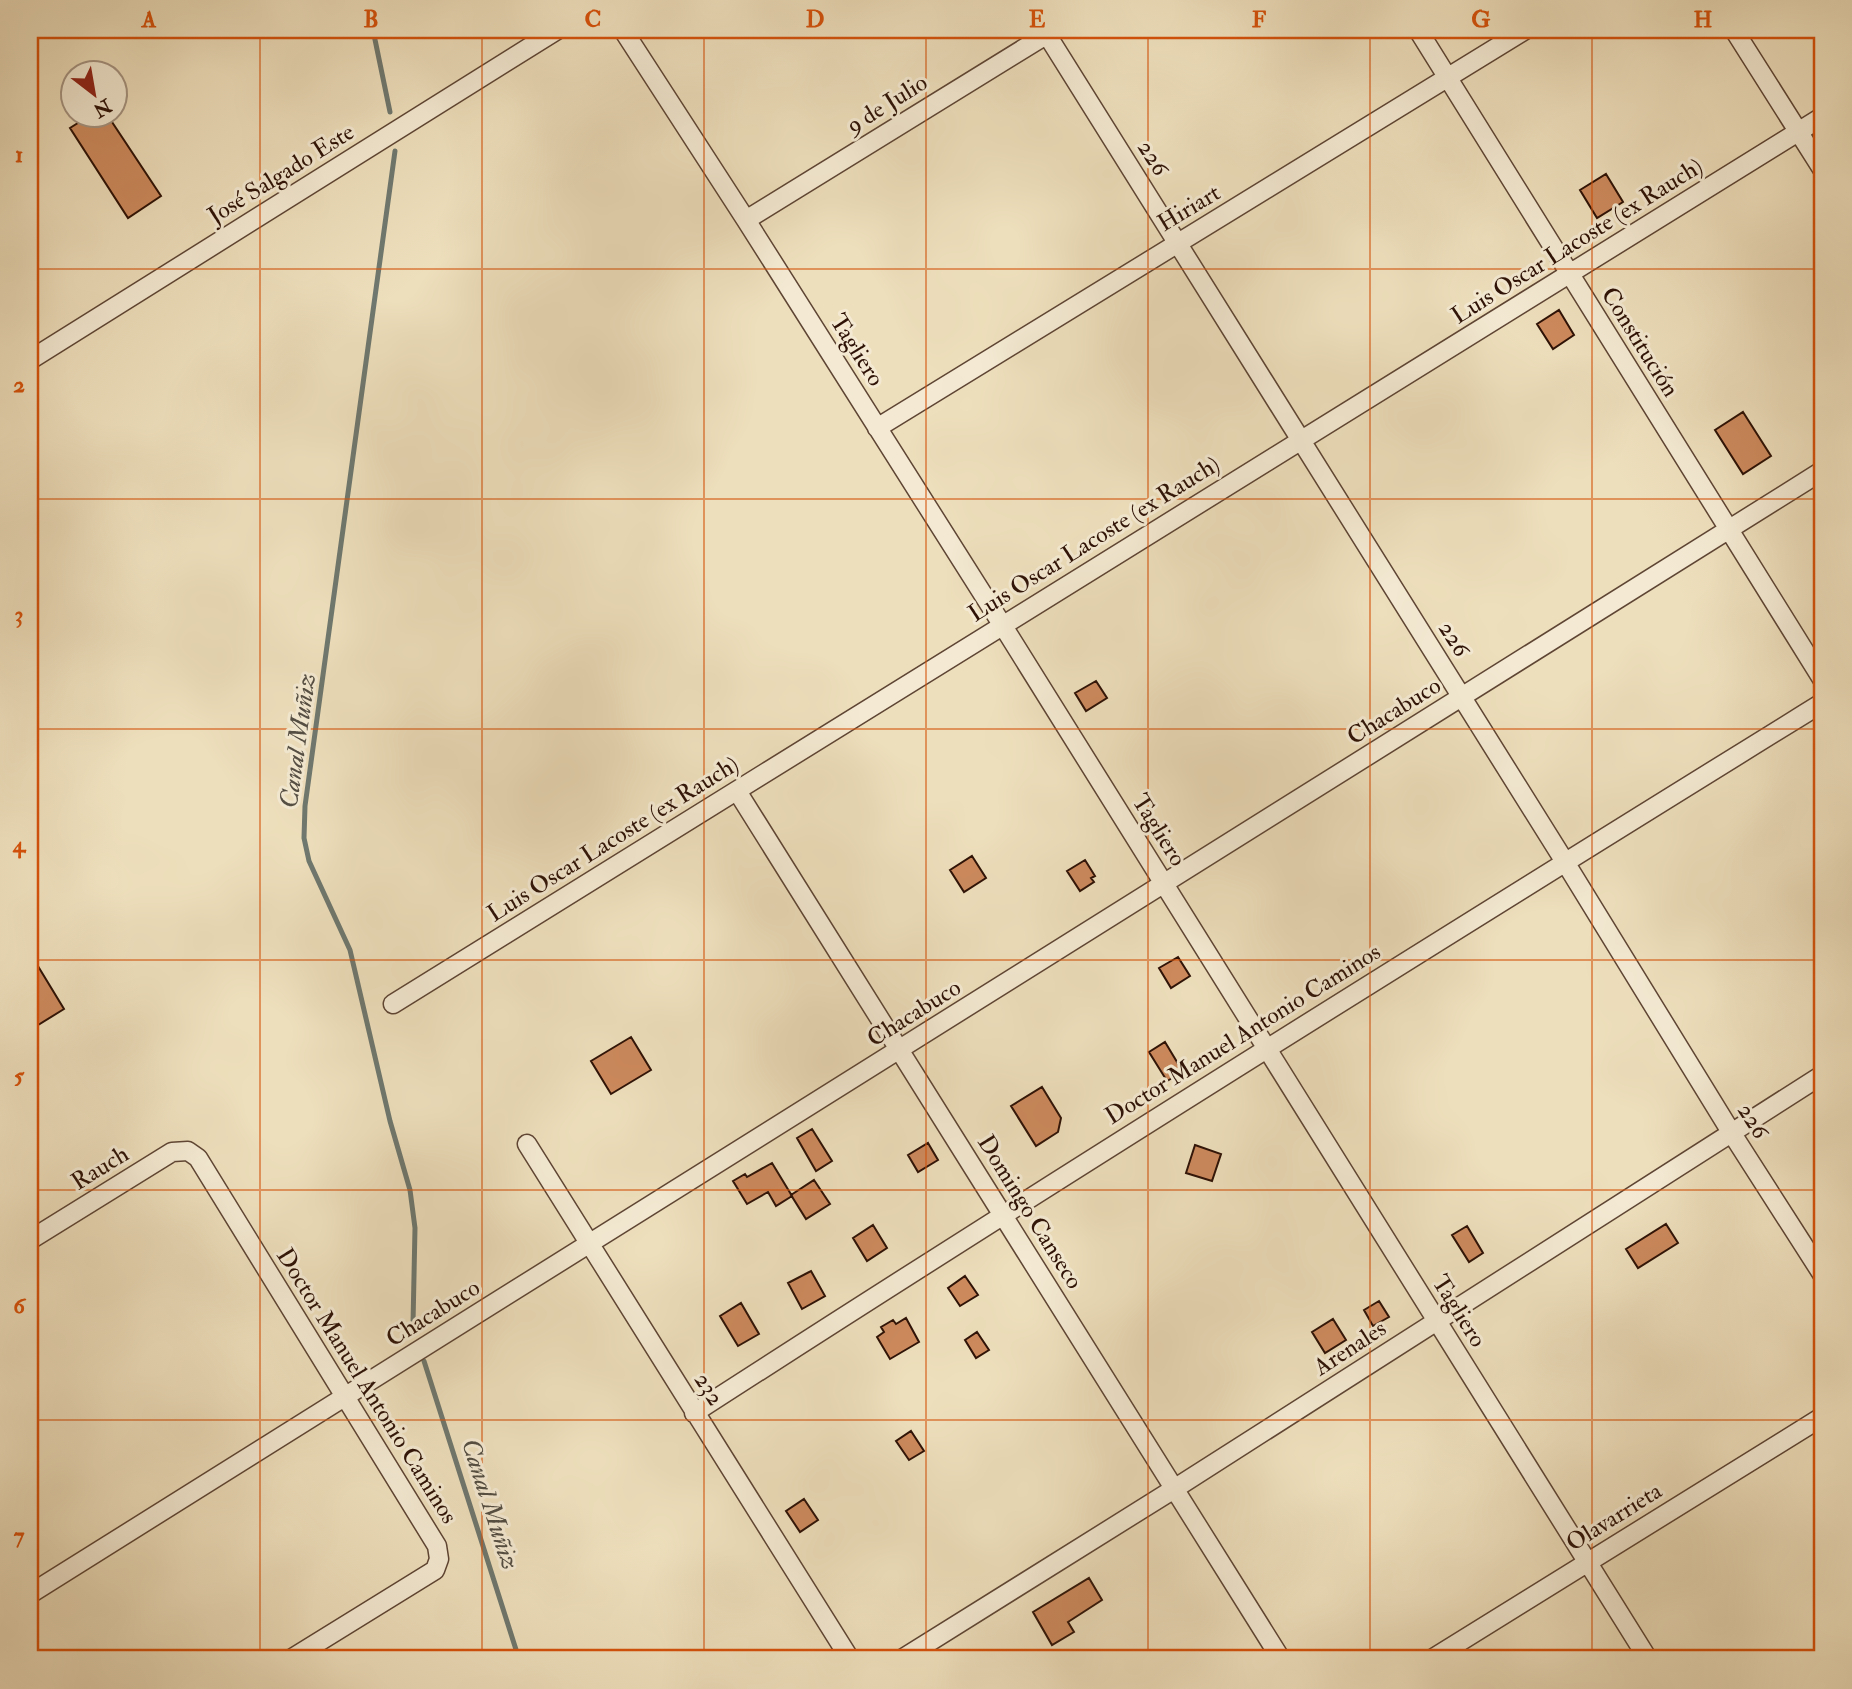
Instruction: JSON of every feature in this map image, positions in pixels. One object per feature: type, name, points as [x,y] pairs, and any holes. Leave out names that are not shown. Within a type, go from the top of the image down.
[{"type":"street","name":"José Salgado Este","points":[[31,356],[557,30]]},
{"type":"street","name":"Tagliero","points":[[623,30],[747,220],[1003,626],[1648,1659]]},
{"type":"street","name":"Constitución","points":[[1418,30],[1822,679]]},
{"type":"street","name":"Hiriart","points":[[877,428],[1525,30]]},
{"type":"street","points":[[1734,30],[1822,169]]},
{"type":"street","name":"9 de Julio","points":[[747,220],[1048,31]]},
{"type":"street","name":"226","points":[[1048,31],[1178,244],[1822,1275]]},
{"type":"street","name":"Luis Oscar Lacoste (ex Rauch)","points":[[393,1004],[1822,117]]},
{"type":"street","name":"Chacabuco","points":[[30,1594],[1822,471]]},
{"type":"street","name":"Doctor Manuel Antonio Caminos","points":[[694,1413],[1002,1213],[1822,704]]},
{"type":"street","name":"Domingo Canseco","points":[[737,791],[1282,1659]]},
{"type":"street","name":"Arenales","points":[[902,1659],[1174,1489],[1822,1074]]},
{"type":"street","name":"232","points":[[527,1143],[850,1659]]},
{"type":"street","name":"Rauch","points":[[30,1240],[172,1152],[188,1151],[198,1158]]},
{"type":"street","name":"Doctor Manuel Antonio Caminos","points":[[198,1158],[437,1546],[439,1559],[435,1570],[291,1659]]},
{"type":"street","name":"Olavarrieta","points":[[1432,1659],[1822,1416]]},
{"type":"building","points":[[71,130],[117,130],[161,196],[128,218]]},
{"type":"building","points":[[1606,174],[1623,202],[1597,218],[1580,190]]},
{"type":"building","points":[[1559,310],[1574,335],[1553,349],[1537,324]]},
{"type":"building","points":[[1743,412],[1771,456],[1743,474],[1715,430]]},
{"type":"building","points":[[1096,681],[1107,698],[1086,711],[1075,693]]},
{"type":"building","points":[[972,856],[986,878],[964,892],[950,870]]},
{"type":"building","points":[[1085,860],[1095,876],[1091,878],[1094,882],[1080,891],[1067,871]]},
{"type":"building","points":[[30,953],[64,1009],[30,1030]]},
{"type":"building","points":[[1178,957],[1190,976],[1171,988],[1159,968]]},
{"type":"building","points":[[631,1037],[651,1070],[611,1094],[591,1061]]},
{"type":"building","points":[[1165,1042],[1183,1072],[1167,1081],[1149,1052]]},
{"type":"building","points":[[1042,1087],[1061,1118],[1058,1132],[1036,1146],[1011,1106]]},
{"type":"building","points":[[812,1129],[832,1161],[816,1171],[797,1138]]},
{"type":"building","points":[[928,1143],[938,1160],[918,1172],[908,1155]]},
{"type":"building","points":[[1195,1145],[1221,1154],[1212,1181],[1186,1173]]},
{"type":"building","points":[[772,1163],[792,1196],[776,1206],[768,1192],[747,1204],[733,1181],[745,1174],[747,1177]]},
{"type":"building","points":[[814,1180],[830,1204],[806,1219],[791,1195]]},
{"type":"building","points":[[1666,1224],[1678,1243],[1638,1268],[1626,1249]]},
{"type":"building","points":[[873,1225],[887,1248],[867,1261],[853,1238]]},
{"type":"building","points":[[1467,1226],[1483,1253],[1469,1262],[1452,1235]]},
{"type":"building","points":[[811,1271],[825,1296],[802,1309],[788,1283]]},
{"type":"building","points":[[965,1276],[978,1295],[960,1306],[948,1288]]},
{"type":"building","points":[[1379,1301],[1389,1317],[1373,1326],[1364,1310]]},
{"type":"building","points":[[741,1303],[759,1334],[738,1346],[720,1316]]},
{"type":"building","points":[[906,1318],[919,1342],[890,1359],[877,1337],[884,1332],[881,1327],[893,1320],[896,1324]]},
{"type":"building","points":[[1333,1319],[1346,1340],[1325,1353],[1312,1332]]},
{"type":"building","points":[[977,1332],[989,1350],[976,1358],[965,1340]]},
{"type":"building","points":[[911,1431],[924,1451],[909,1460],[896,1441]]},
{"type":"building","points":[[804,1499],[818,1520],[800,1532],[786,1511]]},
{"type":"building","points":[[1089,1578],[1102,1600],[1068,1622],[1074,1632],[1052,1645],[1033,1612]]},
{"type":"waterway","name":"Canal Muñiz","points":[[373,30],[390,112]]},
{"type":"waterway","name":"Canal Muñiz","points":[[395,151],[305,806],[304,838],[309,861],[350,950],[390,1121],[410,1190],[415,1228],[413,1324]]},
{"type":"waterway","name":"Canal Muñiz","points":[[424,1361],[519,1659]]}]
